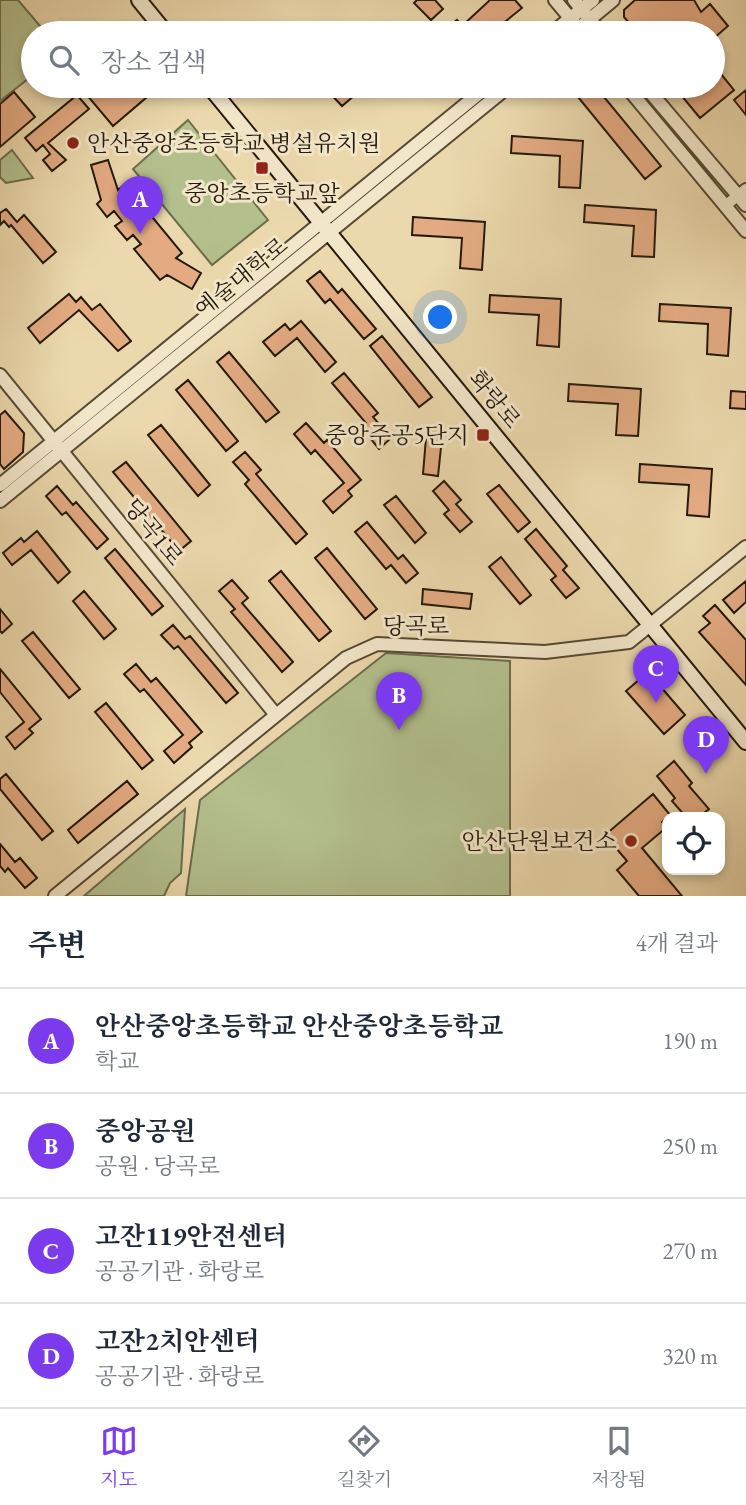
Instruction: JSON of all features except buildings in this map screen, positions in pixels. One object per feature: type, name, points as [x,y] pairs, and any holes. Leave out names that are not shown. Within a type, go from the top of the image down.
[{"type":"main road","points":[[139,0],[156,21]]},
{"type":"main road","name":"화랑로","points":[[219,98],[746,741]]},
{"type":"street","points":[[555,0],[572,21]]},
{"type":"street","points":[[582,9],[593,0]]},
{"type":"street","points":[[582,9],[614,0]]},
{"type":"street","name":"예술대학로","points":[[0,501],[58,446],[325,227],[474,98]]},
{"type":"street","name":"예술대학로","points":[[325,227],[493,98]]},
{"type":"street","points":[[636,98],[746,231]]},
{"type":"street","points":[[656,98],[743,196],[725,206]]},
{"type":"street","name":"당곡1로","points":[[0,375],[276,715]]},
{"type":"street","name":"예술대학로","points":[[0,485],[58,446]]},
{"type":"street","name":"당곡로","points":[[55,896],[346,658],[377,644],[545,652],[629,642],[746,547]]},
{"type":"green space","points":[[0,0],[18,0],[36,21],[21,21],[21,84],[0,101]]},
{"type":"green space","points":[[188,120],[268,220],[212,265],[133,169]]},
{"type":"green space","points":[[12,150],[33,178],[6,183],[0,177],[0,160]]},
{"type":"green space","points":[[386,653],[510,661],[510,896],[186,896],[200,800]]},
{"type":"green space","points":[[185,809],[181,873],[170,883],[164,896],[84,896]]},
{"type":"place","name":"안산중앙초등학교 병설유치원","points":[[73,143]]},
{"type":"place","name":"중앙초등학교앞","points":[[262,168]]},
{"type":"place","name":"안산중앙초등학교 안산중앙초등학교","points":[[140,234]]},
{"type":"place","name":"중앙주공5단지","points":[[483,435]]},
{"type":"place","name":"고잔119안전센터","points":[[656,703]]},
{"type":"place","name":"중앙공원","points":[[399,730]]},
{"type":"place","name":"고잔2치안센터","points":[[706,774]]},
{"type":"place","name":"안산단원보건소","points":[[631,841]]}]
